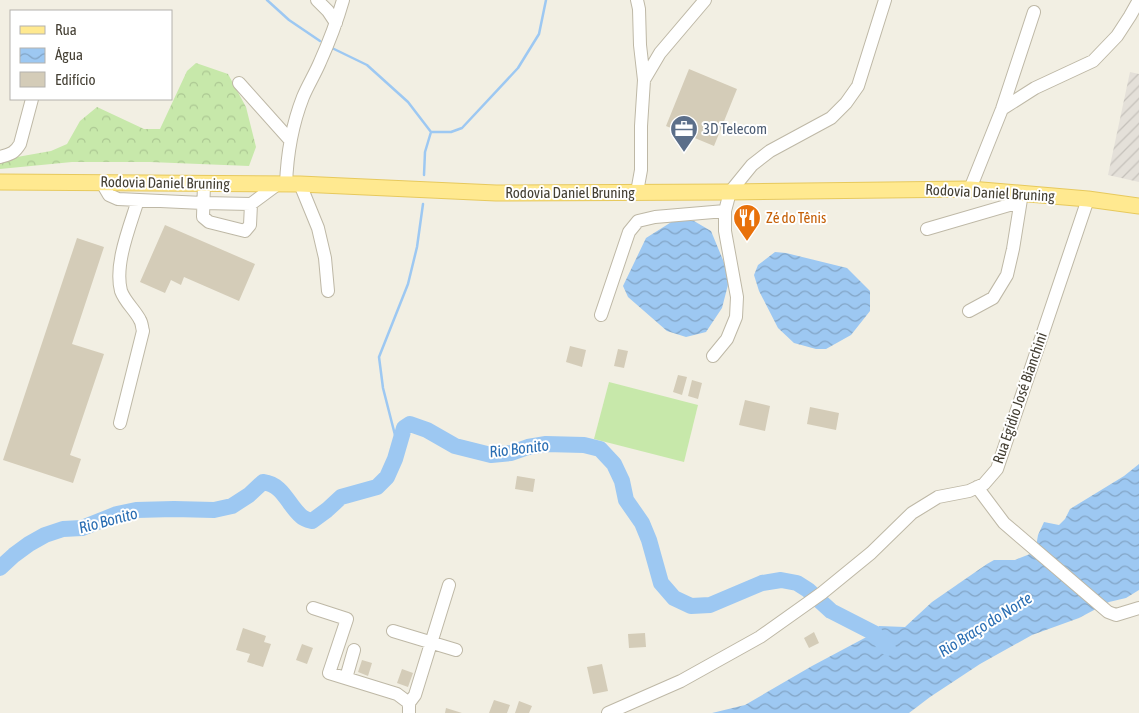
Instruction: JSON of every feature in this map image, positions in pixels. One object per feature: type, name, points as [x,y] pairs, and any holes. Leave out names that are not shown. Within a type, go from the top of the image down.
[{"type":"main road","name":"Rodovia Daniel Bruning","points":[[0,182],[288,184],[496,193],[970,189],[1021,198],[1088,199],[1139,206]]},
{"type":"street","points":[[317,0],[336,23]]},
{"type":"street","points":[[328,291],[325,258],[318,228],[288,184],[287,161],[290,140],[303,97],[321,61],[343,0]]},
{"type":"street","points":[[637,0],[644,80],[640,170],[637,192]]},
{"type":"street","points":[[644,80],[660,54],[704,0]]},
{"type":"street","points":[[713,356],[727,338],[736,317],[737,296],[725,232],[725,211],[730,192],[752,165],[770,151],[831,118],[846,103],[858,86],[885,0]]},
{"type":"street","points":[[1002,109],[1035,88],[1093,61],[1117,36],[1139,0]]},
{"type":"street","points":[[970,189],[1002,109],[1034,12]]},
{"type":"street","points":[[239,83],[290,140]]},
{"type":"street","points":[[0,157],[12,154],[20,144],[32,100]]},
{"type":"street","points":[[102,183],[109,195],[118,199],[251,204],[288,184]]},
{"type":"street","points":[[204,184],[203,217],[209,222],[245,231],[250,225],[251,204]]},
{"type":"street","points":[[927,229],[1021,198],[1014,249],[1007,275],[993,298],[969,311]]},
{"type":"street","name":"Rua Egídio José Bianchini","points":[[608,713],[681,681],[760,637],[822,594],[871,553],[912,513],[938,497],[969,491],[984,484],[997,468],[1088,199]]},
{"type":"street","points":[[120,423],[143,331],[141,321],[122,292],[119,272],[121,257],[138,200]]},
{"type":"street","points":[[601,314],[629,232],[638,221],[655,217],[725,211]]},
{"type":"street","points":[[976,488],[1004,523],[1108,612],[1116,615],[1139,608]]},
{"type":"street","points":[[313,608],[347,619],[329,673],[397,694],[409,708],[415,695],[449,585]]},
{"type":"street","points":[[393,631],[456,650]]},
{"type":"street","points":[[346,678],[354,650]]},
{"type":"shaded area","points":[[1130,72],[1139,74],[1139,182],[1108,175]]},
{"type":"green space","points":[[196,63],[228,74],[246,107],[256,147],[249,166],[150,162],[72,162],[0,169],[0,160],[51,151],[67,144],[80,121],[97,107],[144,129],[160,129],[187,71]]},
{"type":"green space","points":[[609,382],[698,405],[684,462],[594,439]]},
{"type":"water","points":[[673,221],[694,221],[711,231],[730,277],[722,308],[706,332],[686,337],[667,331],[628,297],[623,286],[646,238]]},
{"type":"water","points":[[775,252],[847,268],[870,291],[870,311],[851,335],[826,349],[816,349],[794,343],[778,328],[759,291],[754,275],[758,265]]},
{"type":"water","name":"Rio Braço do Norte","points":[[1139,464],[1139,590],[1126,598],[1109,602],[1079,618],[1032,635],[980,664],[909,713],[712,713],[745,705],[874,633],[879,626],[905,627],[932,602],[987,564],[994,560],[1015,560],[1030,554],[1036,547],[1038,535],[1044,522],[1059,525],[1065,519],[1070,509],[1124,476]]},
{"type":"building","points":[[689,69],[737,89],[714,146],[666,126]]},
{"type":"building","points":[[165,225],[255,264],[239,301],[184,277],[181,285],[171,280],[165,293],[140,282]]},
{"type":"building","points":[[77,238],[104,247],[72,344],[104,354],[70,455],[81,459],[73,483],[3,460]]},
{"type":"building","points":[[570,346],[586,350],[582,367],[566,362]]},
{"type":"building","points":[[618,349],[628,351],[624,368],[614,366]]},
{"type":"building","points":[[678,375],[687,377],[682,395],[673,392]]},
{"type":"building","points":[[692,380],[702,383],[698,399],[688,396]]},
{"type":"building","points":[[745,400],[770,406],[765,431],[739,425]]},
{"type":"building","points":[[810,407],[839,413],[836,430],[807,424]]},
{"type":"building","points":[[517,476],[535,479],[533,492],[515,489]]},
{"type":"building","points":[[243,628],[266,636],[264,642],[271,644],[263,667],[247,662],[250,654],[236,650]]},
{"type":"building","points":[[814,632],[819,643],[809,648],[804,638]]},
{"type":"building","points":[[645,633],[646,647],[629,648],[628,634]]},
{"type":"building","points":[[302,644],[313,648],[307,664],[296,660]]},
{"type":"building","points":[[362,660],[372,663],[368,676],[358,672]]},
{"type":"building","points":[[602,664],[608,691],[593,694],[587,667]]},
{"type":"building","points":[[402,669],[413,673],[408,687],[397,683]]},
{"type":"building","points":[[494,700],[510,705],[507,713],[489,713]]},
{"type":"building","points":[[519,701],[532,706],[529,713],[515,713]]},
{"type":"building","points":[[446,708],[462,713],[445,713]]},
{"type":"waterway","points":[[267,0],[289,20],[320,41]]},
{"type":"waterway","points":[[431,132],[451,132],[462,128],[518,68],[539,34],[546,0]]},
{"type":"waterway","points":[[332,48],[367,65],[408,102],[431,132]]},
{"type":"waterway","points":[[424,175],[425,152],[431,132]]},
{"type":"waterway","points":[[400,440],[395,435],[383,388],[379,357],[408,284],[417,247],[423,204]]},
{"type":"waterway","name":"Rio Bonito","points":[[0,568],[29,544],[45,535],[63,529],[82,528],[117,514],[136,510],[214,510],[232,506],[249,495],[263,482],[276,487],[301,516],[312,521],[341,497],[377,487],[387,477],[395,459],[404,428],[410,424],[427,430],[455,446],[491,455],[511,453],[528,447],[546,444],[584,445],[600,449],[614,464],[622,481],[626,500],[642,523],[649,540],[661,583],[674,598],[691,606],[710,605],[762,583],[781,580],[797,583],[808,590],[831,611],[874,633],[888,648]]},
{"type":"place","name":"3D Telecom","points":[[684,153]]},
{"type":"place","name":"Zé do Tênis","points":[[747,242]]}]
